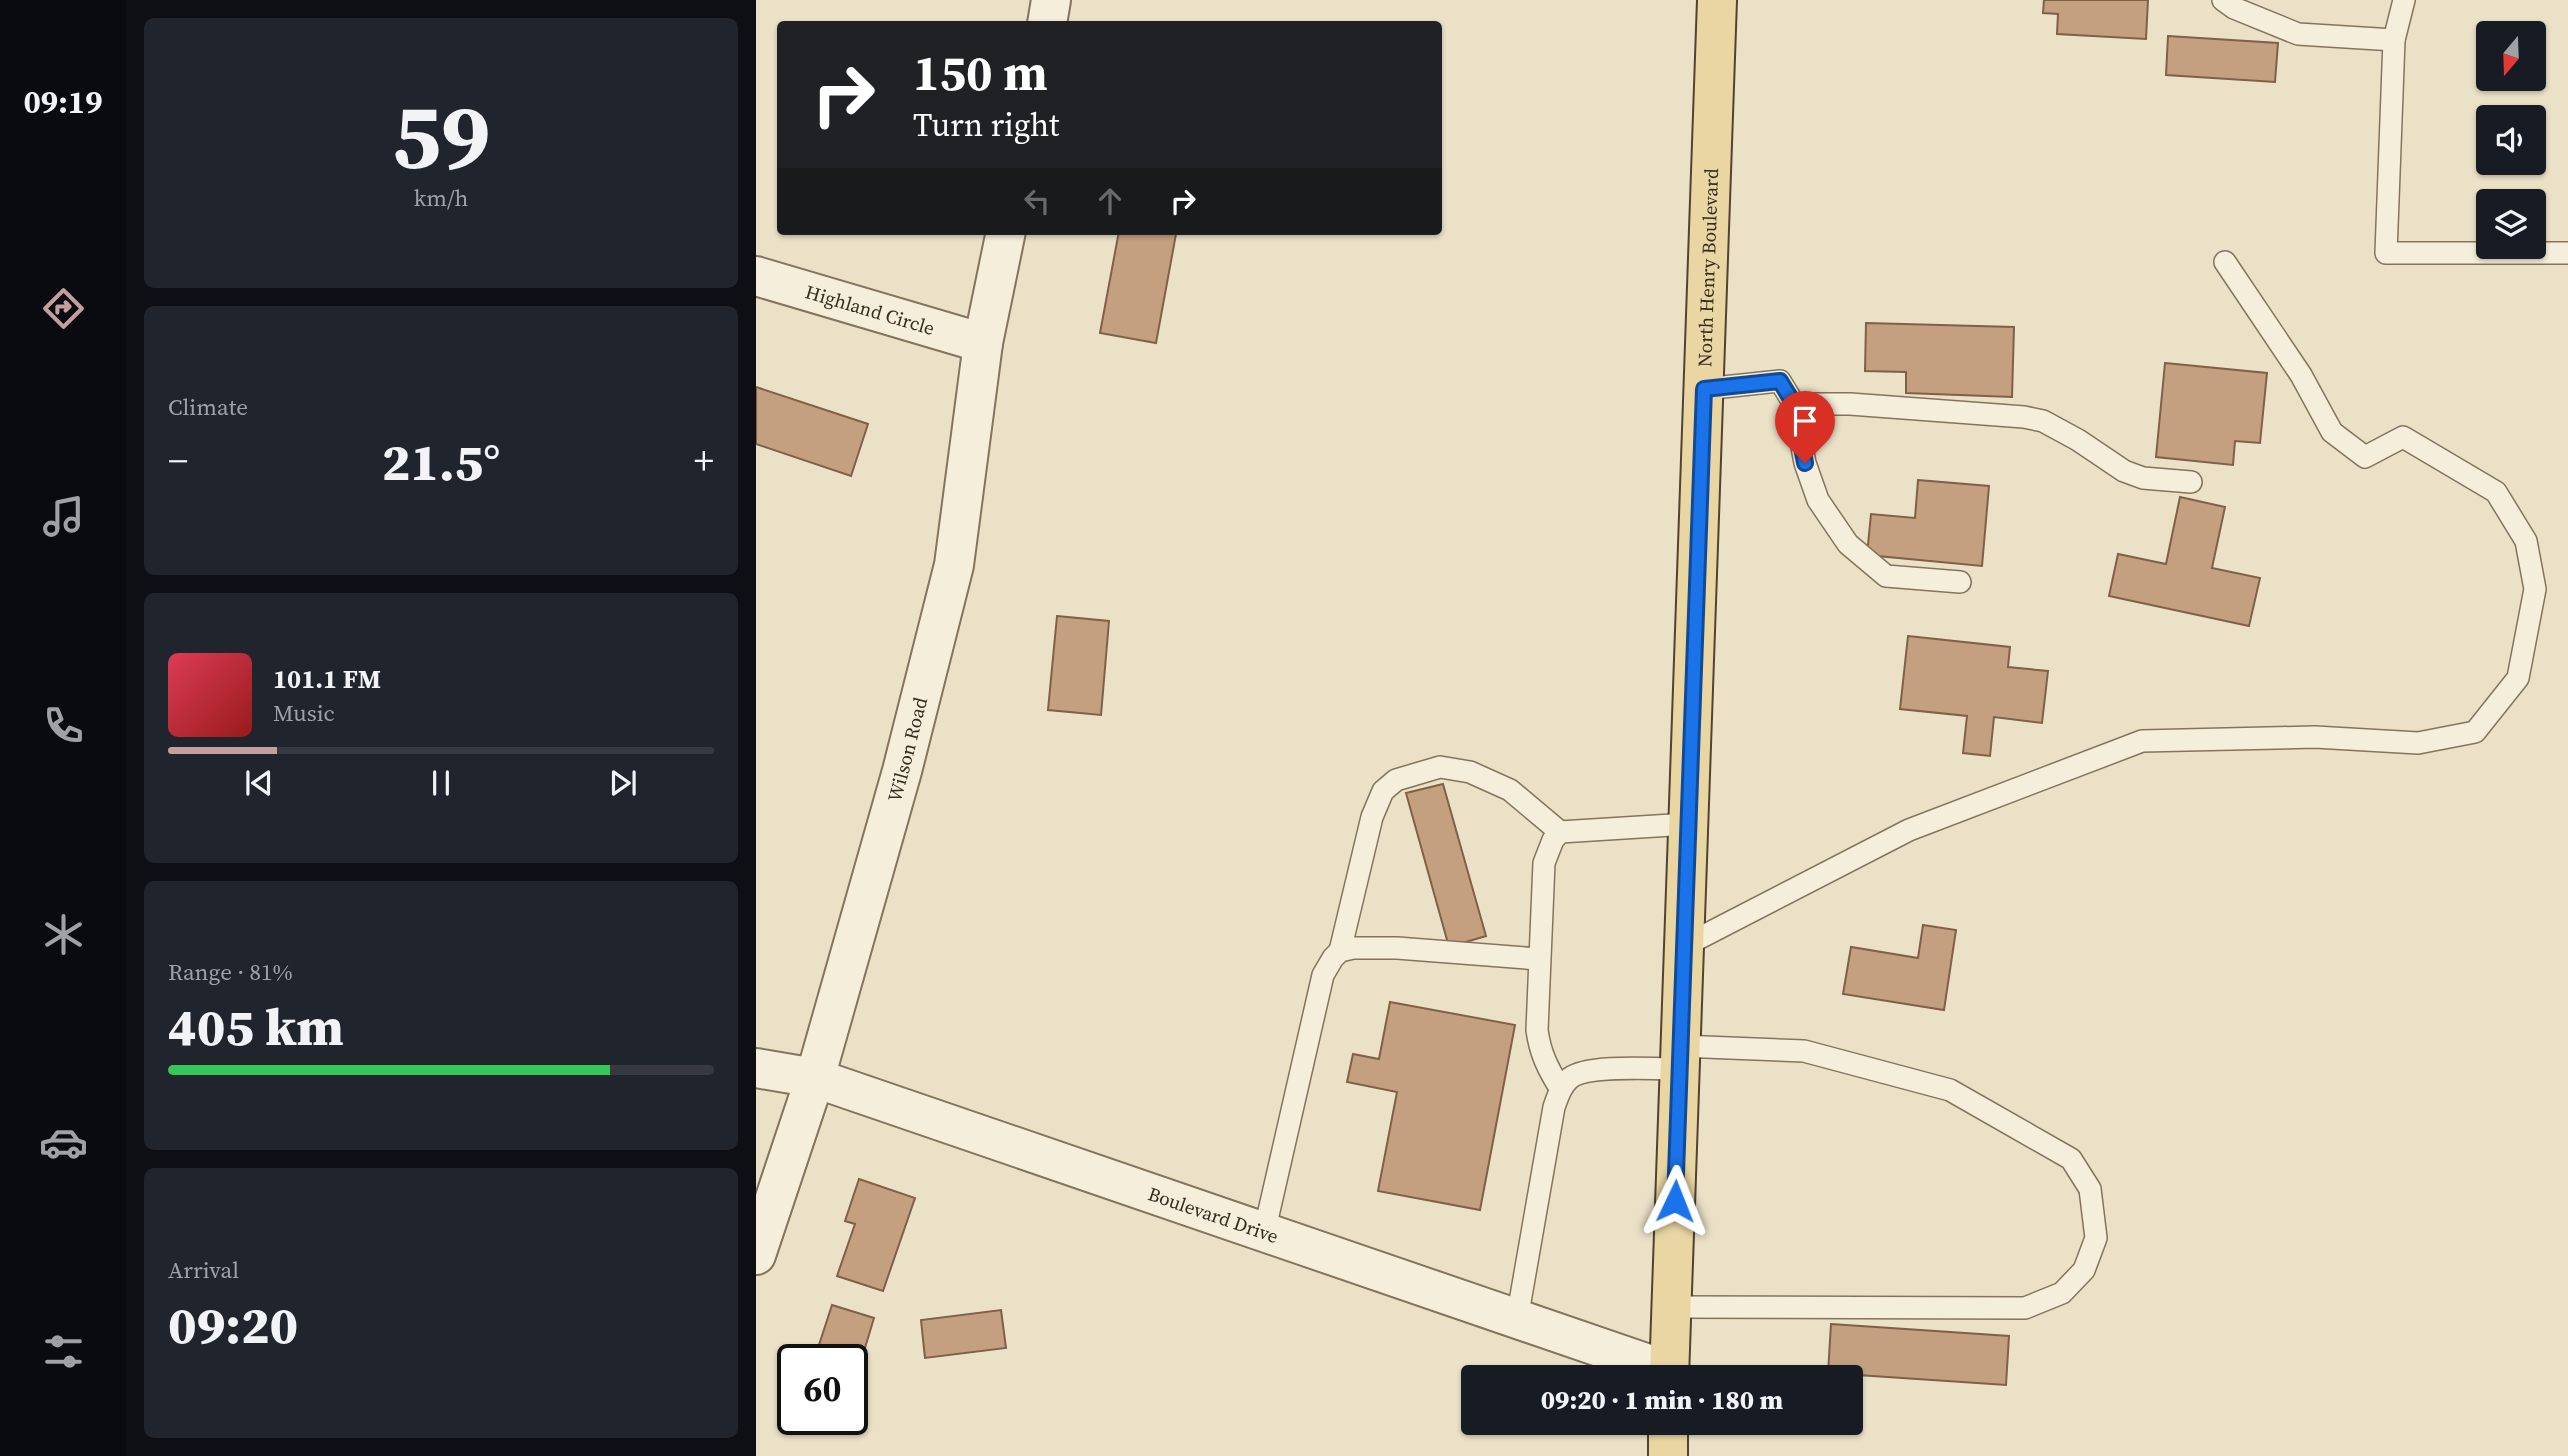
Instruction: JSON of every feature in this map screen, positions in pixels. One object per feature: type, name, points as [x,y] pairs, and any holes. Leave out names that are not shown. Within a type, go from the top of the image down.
[{"type":"main road","name":"North Henry Boulevard","points":[[1669,1365],[1717,0]]},
{"type":"main road","points":[[1668,1435],[1668,1456]]},
{"type":"street","points":[[1048,21],[1051,0]]},
{"type":"street","name":"Wilson Road","points":[[756,1255],[815,1078],[902,771],[954,565],[983,344],[1005,235]]},
{"type":"street","name":"Highland Circle","points":[[756,276],[983,344]]},
{"type":"street","name":"Boulevard Drive","points":[[756,1068],[815,1078],[1644,1365]]},
{"type":"lane","points":[[2223,0],[2234,8],[2298,34],[2394,40]]},
{"type":"lane","points":[[2404,0],[2394,40],[2386,253],[2568,253]]},
{"type":"lane","points":[[1684,946],[1909,830],[2142,741],[2315,737],[2418,743],[2475,732],[2518,678],[2535,589],[2526,541],[2496,492],[2403,437],[2365,457],[2332,432],[2301,375],[2225,262]]},
{"type":"lane","points":[[1704,389],[1780,381],[1794,404],[1805,463],[1818,500],[1847,544],[1886,576],[1960,582]]},
{"type":"lane","points":[[1794,404],[1850,404],[2024,417],[2043,421],[2078,440],[2124,471],[2143,478],[2191,482]]},
{"type":"lane","points":[[1265,1233],[1323,975],[1340,951],[1372,817],[1383,791],[1396,780],[1440,767],[1470,772],[1510,790],[1560,832],[1688,824]]},
{"type":"lane","points":[[1560,832],[1553,840],[1544,863],[1537,1030],[1539,1048],[1560,1088]]},
{"type":"lane","points":[[1340,951],[1353,948],[1397,948],[1538,959]]},
{"type":"lane","points":[[1517,1319],[1554,1107],[1560,1088],[1571,1077],[1585,1070],[1680,1057],[1804,1051],[1950,1090],[2071,1159],[2090,1189],[2096,1238],[2084,1270],[2062,1293],[2025,1307],[1671,1307]]},
{"type":"building","points":[[2044,0],[2148,0],[2146,39],[2057,34],[2058,14],[2043,13]]},
{"type":"building","points":[[2168,36],[2278,43],[2275,82],[2166,75]]},
{"type":"building","points":[[1118,235],[1176,235],[1156,343],[1100,333]]},
{"type":"building","points":[[1866,323],[2014,327],[2012,397],[1906,393],[1906,372],[1865,371]]},
{"type":"building","points":[[2165,363],[2267,373],[2260,443],[2235,441],[2233,465],[2156,457]]},
{"type":"building","points":[[756,387],[868,424],[851,476],[756,444]]},
{"type":"building","points":[[1918,480],[1989,486],[1982,566],[1867,555],[1871,514],[1915,518]]},
{"type":"building","points":[[2180,497],[2225,507],[2212,568],[2260,578],[2249,626],[2109,596],[2118,554],[2166,564]]},
{"type":"building","points":[[1057,616],[1109,621],[1101,715],[1048,710]]},
{"type":"building","points":[[1908,636],[2010,647],[2008,667],[2048,671],[2042,723],[1994,717],[1990,756],[1963,753],[1967,716],[1900,709]]},
{"type":"building","points":[[1443,784],[1486,936],[1449,947],[1406,793]]},
{"type":"building","points":[[1923,925],[1956,930],[1944,1010],[1843,994],[1851,947],[1918,958]]},
{"type":"building","points":[[1390,1002],[1515,1025],[1480,1210],[1378,1191],[1397,1092],[1347,1082],[1353,1054],[1379,1059]]},
{"type":"building","points":[[859,1179],[915,1198],[883,1291],[837,1276],[855,1224],[845,1221]]},
{"type":"building","points":[[832,1305],[874,1318],[866,1344],[819,1344]]},
{"type":"building","points":[[1001,1310],[1006,1348],[925,1358],[921,1320]]},
{"type":"building","points":[[1831,1324],[2009,1336],[2006,1385],[1863,1375],[1863,1365],[1828,1365]]},
{"type":"route","points":[[1675,1201],[1704,389],[1780,381],[1794,404],[1805,463]]}]
